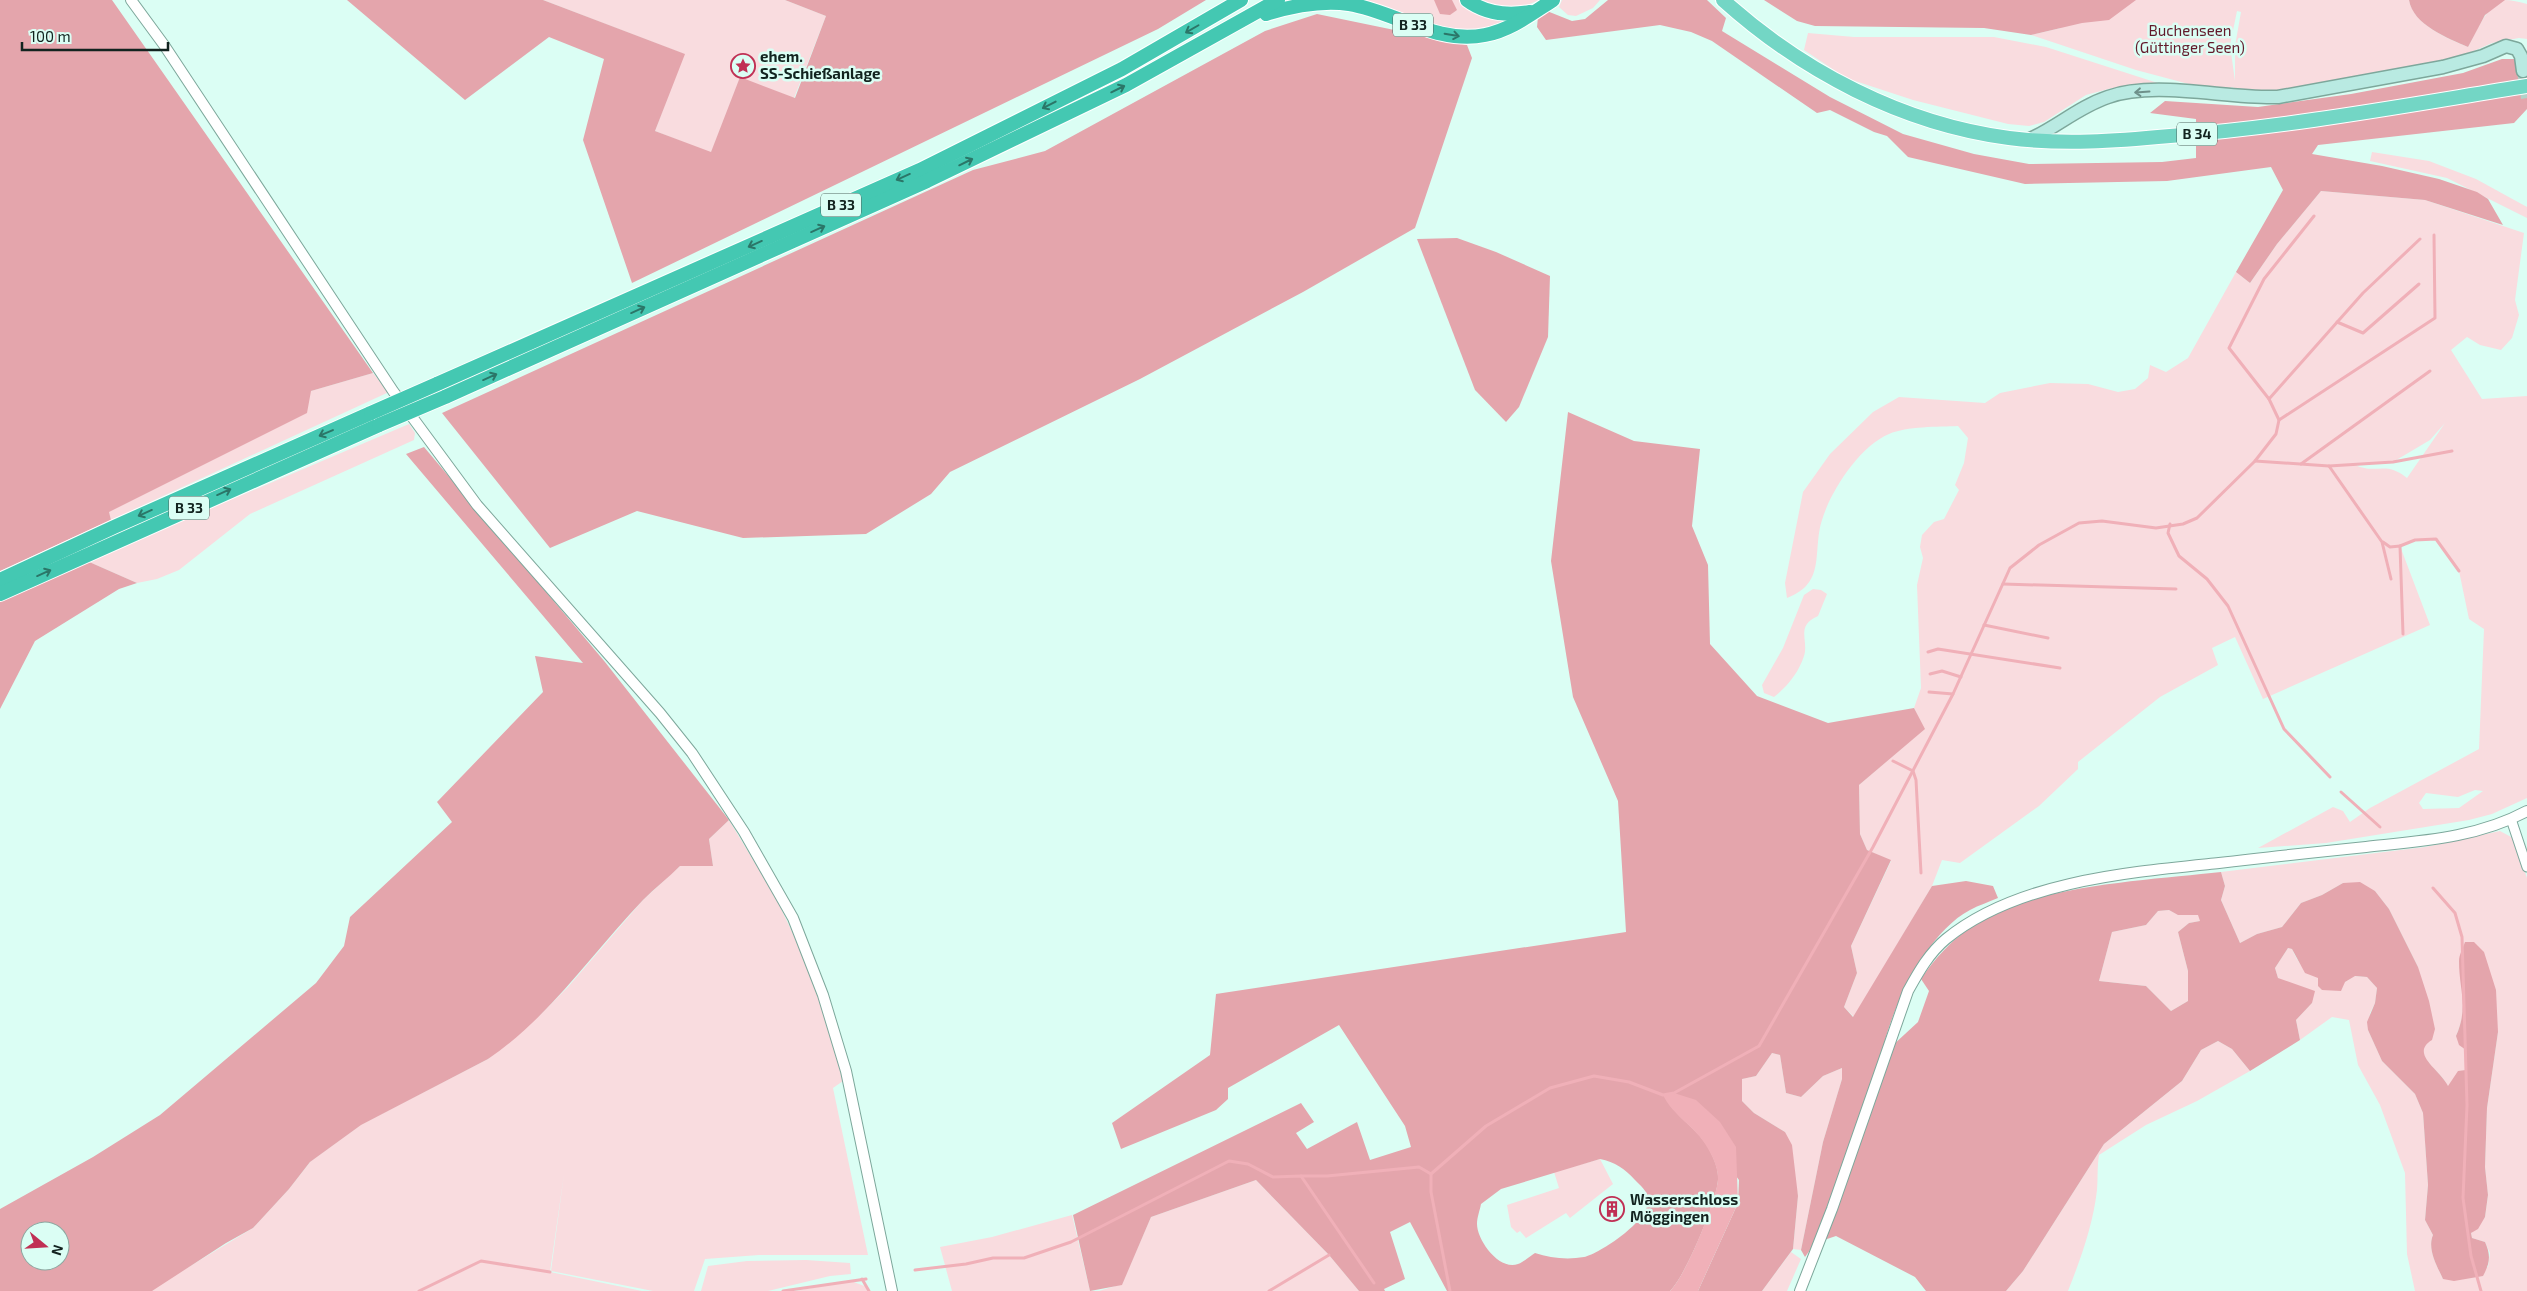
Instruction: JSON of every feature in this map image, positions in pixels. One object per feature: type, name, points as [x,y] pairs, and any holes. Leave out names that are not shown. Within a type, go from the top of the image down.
[{"type":"highway","name":"B 33","points":[[0,580],[114,527],[920,170],[1122,69],[1241,0]]},
{"type":"highway","name":"B 33","points":[[1467,0],[1482,9],[1497,13],[1516,14],[1536,11]]},
{"type":"highway","name":"B 33","points":[[0,594],[927,181],[1126,85],[1246,20],[1282,4],[1323,2],[1350,4],[1435,32],[1474,37],[1513,26],[1553,0]]},
{"type":"main road","name":"B 34","points":[[1723,0],[1770,38],[1813,68],[1858,92],[1931,121],[1985,134],[2028,140],[2105,141],[2223,132],[2527,86]]},
{"type":"main road","points":[[2028,140],[2045,133],[2084,106],[2110,96],[2142,92],[2190,92],[2255,98],[2278,97],[2443,67],[2483,56],[2506,46],[2522,48],[2523,71]]},
{"type":"street","points":[[131,0],[164,44],[393,391],[477,505],[692,753],[744,832],[793,918],[824,995],[846,1071],[892,1291]]},
{"type":"street","points":[[1800,1291],[1832,1209],[1908,991],[1924,964],[1944,940],[1980,916],[2016,900],[2096,880],[2172,868],[2436,840],[2491,828],[2527,811]]},
{"type":"street","points":[[2511,820],[2527,867]]},
{"type":"green space","name":"ehem. SS-Schießanlage","points":[[543,0],[785,0],[826,16],[794,98],[740,78],[711,153],[655,131],[684,54]]},
{"type":"green space","points":[[1354,0],[1461,0],[1512,21],[1475,29],[1450,30],[1408,20]]},
{"type":"green space","points":[[1478,0],[1539,0],[1523,6],[1508,7]]},
{"type":"green space","points":[[1562,0],[1600,0],[1593,8],[1576,16],[1568,15],[1559,7]]},
{"type":"green space","name":"Buchenseen (Güttinger Seen)","points":[[1771,0],[2409,0],[2417,17],[2424,23],[2441,35],[2468,47],[2482,20],[2497,4],[2504,0],[2527,4],[2527,39],[2519,38],[2492,43],[2451,61],[2287,91],[2246,91],[2231,87],[2231,92],[2200,87],[2136,70],[2031,35],[2061,28]],"holes":[[[2237,11],[2241,12],[2235,46],[2235,81],[2230,45]]]},
{"type":"green space","points":[[1808,33],[1854,37],[1994,37],[2046,47],[2164,85],[2112,88],[2086,95],[2044,122],[2029,126],[2008,124],[1913,100],[1846,78],[1804,50]]},
{"type":"green space","points":[[2372,152],[2429,161],[2476,179],[2527,207],[2527,218],[2447,178],[2370,161]]},
{"type":"green space","points":[[2321,191],[2425,200],[2524,233],[2515,300],[2519,315],[2512,338],[2501,350],[2480,345],[2467,337],[2451,350],[2482,399],[2527,396],[2527,798],[2492,814],[2469,820],[2326,843],[2258,848],[2333,807],[2343,811],[2350,822],[2370,808],[2479,749],[2484,629],[2469,619],[2459,571],[2436,539],[2415,540],[2400,546],[2430,625],[2263,699],[2235,637],[2212,648],[2218,665],[2160,697],[2078,762],[2078,769],[2039,806],[1960,863],[1942,860],[1932,886],[1854,1017],[1844,1007],[1857,973],[1851,946],[1891,861],[1867,850],[1860,834],[1859,785],[1924,729],[1914,708],[1921,688],[1917,585],[1923,558],[1920,547],[1922,535],[1934,522],[1944,519],[1959,490],[1955,485],[1964,463],[1968,438],[1958,426],[1913,428],[1889,434],[1868,448],[1848,470],[1826,508],[1819,532],[1816,565],[1813,575],[1800,592],[1787,598],[1785,583],[1803,492],[1830,454],[1873,412],[1899,397],[1985,403],[2000,393],[2050,383],[2088,384],[2118,392],[2135,389],[2148,378],[2150,365],[2166,372],[2188,358],[2236,272],[2250,283],[2277,244]],"holes":[[[2445,423],[2407,478],[2393,470],[2369,469],[2355,465],[2393,462],[2430,440]],[[2475,790],[2483,791],[2459,808],[2423,809],[2419,803],[2426,793],[2458,797]]]},
{"type":"green space","points":[[373,373],[389,392],[111,520],[108,510],[311,391]]},
{"type":"green space","points":[[409,424],[415,433],[414,440],[250,514],[179,570],[157,579],[137,583],[87,561]]},
{"type":"green space","points":[[1813,589],[1821,590],[1827,594],[1818,616],[1807,624],[1805,629],[1805,650],[1802,662],[1792,679],[1774,697],[1764,693],[1762,685],[1783,648],[1804,595]]},
{"type":"green space","points":[[729,820],[776,898],[820,999],[843,1081],[833,1088],[868,1255],[759,1255],[705,1259],[694,1291],[653,1291],[551,1271],[564,1174],[550,1272],[642,1291],[149,1291],[253,1228],[289,1189],[311,1161],[362,1124],[488,1059],[539,1016],[568,987],[643,900],[680,866],[713,866],[709,839]]},
{"type":"green space","points":[[2500,831],[2513,838],[2527,878],[2527,1291],[2415,1291],[2407,1254],[2405,1173],[2380,1105],[2358,1065],[2349,1020],[2332,1017],[2300,1040],[2296,1020],[2312,1003],[2278,978],[2275,968],[2288,948],[2292,949],[2301,965],[2313,974],[2345,982],[2354,976],[2367,977],[2377,988],[2375,1003],[2370,1013],[2368,1030],[2382,1061],[2415,1094],[2423,1113],[2428,1185],[2425,1220],[2433,1235],[2431,1240],[2432,1252],[2443,1279],[2488,1267],[2490,1253],[2485,1242],[2472,1238],[2471,1233],[2485,1217],[2488,1196],[2485,1167],[2487,1108],[2498,1032],[2459,959],[2463,1007],[2460,1026],[2456,1036],[2466,1050],[2466,1070],[2448,1087],[2424,1056],[2418,967],[2389,909],[2375,891],[2343,883],[2322,895],[2301,903],[2282,927],[2257,934],[2240,943],[2221,900],[2225,886],[2221,872],[2425,847]]},
{"type":"green space","points":[[2169,910],[2179,915],[2199,915],[2200,921],[2189,923],[2178,932],[2188,971],[2188,1001],[2171,1011],[2146,986],[2099,981],[2112,932],[2146,925],[2158,911]]},
{"type":"green space","points":[[2218,1041],[2232,1049],[2250,1071],[2197,1101],[2146,1125],[2099,1155],[2093,1216],[2082,1254],[2068,1291],[2006,1291],[2023,1271],[2104,1144],[2182,1081],[2201,1050]]},
{"type":"green space","points":[[1772,1053],[1780,1055],[1786,1093],[1801,1097],[1823,1076],[1842,1068],[1842,1079],[1823,1142],[1801,1250],[1793,1249],[1798,1196],[1785,1132],[1754,1113],[1742,1101],[1741,1079],[1756,1076]]},
{"type":"green space","points":[[1600,1159],[1613,1184],[1570,1218],[1566,1213],[1526,1238],[1520,1231],[1517,1233],[1511,1227],[1507,1205],[1559,1188],[1554,1172]]},
{"type":"green space","points":[[1256,1180],[1329,1255],[1359,1291],[1099,1291],[1122,1284],[1151,1217]]},
{"type":"green space","points":[[1072,1215],[1090,1291],[952,1291],[940,1247],[992,1237]]},
{"type":"green space","points":[[1791,1252],[1801,1259],[1787,1291],[1762,1291]]},
{"type":"green space","points":[[806,1260],[850,1263],[851,1274],[830,1276],[768,1291],[701,1291],[708,1266],[747,1261]]},
{"type":"green space","points":[[851,1281],[867,1287],[868,1291],[795,1291]]},
{"type":"shaded area","points":[[0,0],[112,0],[373,373],[311,391],[307,413],[109,512],[111,520],[0,571]]},
{"type":"shaded area","points":[[347,0],[543,0],[685,54],[655,131],[711,152],[740,77],[795,98],[826,16],[785,0],[1206,0],[1158,29],[632,283],[583,140],[604,59],[549,37],[465,100]]},
{"type":"shaded area","points":[[1434,0],[1452,0],[1457,10],[1450,15],[1440,14]]},
{"type":"shaded area","points":[[1608,0],[1707,0],[1726,18],[1722,31],[1830,97],[1903,134],[1974,154],[2029,164],[2162,162],[2196,158],[2196,119],[2150,113],[2165,101],[2258,107],[2351,94],[2463,73],[2502,59],[2527,59],[2527,109],[2514,123],[2318,145],[2312,154],[2382,166],[2439,179],[2477,192],[2488,199],[2503,225],[2425,200],[2321,191],[2277,244],[2250,283],[2236,272],[2283,190],[2271,167],[2167,181],[2025,184],[1908,157],[1887,136],[1874,132],[1830,110],[1817,113],[1712,41],[1691,32],[1660,25],[1546,40],[1537,27],[1538,17],[1547,11],[1572,21],[1585,19]]},
{"type":"shaded area","points":[[1764,0],[2136,0],[2109,20],[2082,23],[2031,35],[1984,28],[1815,26],[1797,21]]},
{"type":"shaded area","points":[[2409,0],[2505,0],[2485,15],[2468,47],[2442,35],[2424,23],[2417,17]]},
{"type":"shaded area","points":[[1317,14],[1467,45],[1472,58],[1415,228],[1303,292],[1140,379],[950,472],[931,494],[866,534],[743,538],[637,511],[550,548],[442,413],[973,170],[1045,151],[1265,31]]},
{"type":"shaded area","points":[[1457,238],[1496,252],[1550,276],[1548,337],[1519,407],[1506,422],[1475,390],[1417,239]]},
{"type":"shaded area","points":[[1568,412],[1634,441],[1700,449],[1692,526],[1708,565],[1710,644],[1757,696],[1828,723],[1914,708],[1925,729],[1859,785],[1860,834],[1867,850],[1891,860],[1851,946],[1857,973],[1844,1007],[1853,1017],[1932,886],[1966,881],[1993,886],[1998,898],[1973,908],[1955,920],[1940,934],[1915,969],[1896,1008],[1884,1044],[1892,1046],[1918,1022],[1929,991],[1921,979],[1944,950],[1971,927],[1995,913],[2024,902],[2057,893],[2091,887],[2221,872],[2225,886],[2221,900],[2240,943],[2257,934],[2282,927],[2301,903],[2322,895],[2343,883],[2360,882],[2375,891],[2389,909],[2418,967],[2429,1001],[2435,1029],[2432,1040],[2426,1045],[2425,1056],[2448,1086],[2458,1071],[2466,1070],[2466,1050],[2459,1045],[2456,1036],[2460,1026],[2463,1007],[2459,961],[2465,942],[2474,942],[2484,952],[2496,990],[2498,1032],[2487,1108],[2485,1167],[2488,1195],[2485,1217],[2478,1229],[2471,1233],[2472,1238],[2485,1242],[2488,1251],[2488,1263],[2483,1276],[2454,1281],[2443,1279],[2433,1257],[2431,1240],[2433,1235],[2425,1220],[2428,1185],[2423,1113],[2415,1094],[2382,1061],[2368,1030],[2367,1022],[2375,1003],[2377,988],[2367,977],[2355,976],[2345,982],[2341,991],[2322,990],[2318,986],[2318,978],[2305,973],[2292,949],[2288,948],[2275,968],[2278,978],[2315,991],[2312,1003],[2296,1020],[2300,1040],[2250,1071],[2232,1049],[2218,1041],[2201,1050],[2182,1081],[2104,1144],[2023,1271],[2006,1291],[1926,1291],[1915,1277],[1836,1236],[1815,1243],[1805,1257],[1801,1250],[1823,1142],[1842,1079],[1842,1068],[1823,1076],[1801,1097],[1786,1093],[1780,1055],[1772,1053],[1756,1076],[1742,1079],[1742,1101],[1754,1113],[1785,1132],[1792,1145],[1798,1196],[1793,1249],[1762,1291],[1698,1291],[1738,1203],[1739,1180],[1674,1093],[1664,1095],[1673,1109],[1708,1147],[1717,1167],[1718,1180],[1712,1204],[1692,1255],[1684,1271],[1670,1291],[1447,1291],[1410,1222],[1390,1232],[1405,1279],[1384,1289],[1385,1291],[1359,1291],[1329,1255],[1256,1180],[1151,1217],[1122,1285],[1090,1291],[1073,1215],[1301,1103],[1314,1122],[1296,1133],[1307,1149],[1357,1122],[1370,1160],[1411,1147],[1405,1126],[1339,1025],[1228,1088],[1228,1099],[1216,1110],[1121,1149],[1112,1123],[1210,1055],[1216,994],[1626,932],[1618,801],[1573,697],[1551,561]],"holes":[[[2169,910],[2178,915],[2198,915],[2200,921],[2189,923],[2178,932],[2188,971],[2188,1001],[2171,1011],[2146,986],[2099,981],[2112,932],[2146,925],[2158,911]],[[1600,1159],[1623,1169],[1641,1186],[1648,1198],[1647,1206],[1642,1216],[1624,1234],[1602,1249],[1584,1257],[1559,1258],[1535,1253],[1520,1263],[1511,1265],[1504,1263],[1490,1253],[1478,1231],[1477,1221],[1481,1204],[1501,1189]]]},
{"type":"shaded area","points":[[424,447],[605,662],[729,820],[709,839],[713,866],[680,866],[624,920],[551,1004],[510,1042],[488,1059],[361,1125],[310,1162],[289,1189],[253,1228],[226,1243],[152,1291],[0,1291],[0,1209],[93,1157],[160,1115],[316,983],[344,946],[350,917],[452,822],[437,802],[543,692],[535,656],[583,663],[406,454]]},
{"type":"shaded area","points":[[87,561],[137,583],[119,589],[35,641],[0,709],[0,601]]},
{"type":"shaded area","points":[[1674,1093],[1696,1100],[1720,1122],[1736,1147],[1738,1203],[1698,1291],[1670,1291],[1684,1271],[1692,1255],[1712,1203],[1718,1175],[1713,1159],[1702,1140],[1673,1109],[1663,1095]]},
{"type":"waterway","points":[[1431,1174],[1486,1126],[1550,1088],[1594,1076],[1629,1082],[1663,1095],[1674,1093],[1759,1046],[1873,847],[1953,694],[2010,568],[2039,545],[2079,523],[2102,521],[2156,528],[2183,524],[2197,518],[2255,461],[2276,434],[2279,420],[2269,399],[2229,348],[2264,279],[2314,216]]},
{"type":"waterway","points":[[2279,420],[2435,318],[2434,235]]},
{"type":"waterway","points":[[2269,399],[2363,293],[2420,239]]},
{"type":"waterway","points":[[2337,322],[2363,333],[2419,284]]},
{"type":"waterway","points":[[2301,464],[2430,371]]},
{"type":"waterway","points":[[2255,461],[2329,466],[2393,462],[2452,451]]},
{"type":"waterway","points":[[2329,466],[2382,542],[2391,579]]},
{"type":"waterway","points":[[2170,524],[2168,533],[2179,556],[2207,579],[2228,606],[2284,729],[2330,777]]},
{"type":"waterway","points":[[2400,546],[2415,540],[2436,539],[2459,571]]},
{"type":"waterway","points":[[2383,542],[2390,547],[2400,546],[2403,634]]},
{"type":"waterway","points":[[2003,584],[2176,589]]},
{"type":"waterway","points":[[1984,625],[2048,638]]},
{"type":"waterway","points":[[1928,652],[1938,649],[2060,668]]},
{"type":"waterway","points":[[1930,674],[1942,671],[1961,677]]},
{"type":"waterway","points":[[1929,692],[1953,694]]},
{"type":"waterway","points":[[1893,761],[1913,771],[1916,780],[1921,873]]},
{"type":"waterway","points":[[2341,792],[2380,827]]},
{"type":"waterway","points":[[2433,888],[2455,913],[2462,937],[2467,1105],[2463,1198],[2471,1256],[2481,1291]]},
{"type":"waterway","points":[[915,1270],[966,1264],[993,1258],[1024,1258],[1071,1242],[1229,1161],[1248,1164],[1273,1177],[1301,1176],[1374,1283]]},
{"type":"waterway","points":[[1301,1176],[1327,1176],[1419,1167],[1431,1174],[1431,1192],[1450,1291]]},
{"type":"waterway","points":[[1269,1291],[1329,1255]]},
{"type":"waterway","points":[[419,1291],[481,1261],[550,1272]]},
{"type":"waterway","points":[[862,1279],[869,1291]]},
{"type":"waterway","points":[[783,1291],[866,1279]]},
{"type":"tunnel","points":[[2523,71],[2527,98]]},
{"type":"place","name":"ehem. SS-Schießanlage","points":[[743,66]]},
{"type":"place","name":"Wasserschloss Möggingen","points":[[1612,1209]]}]
